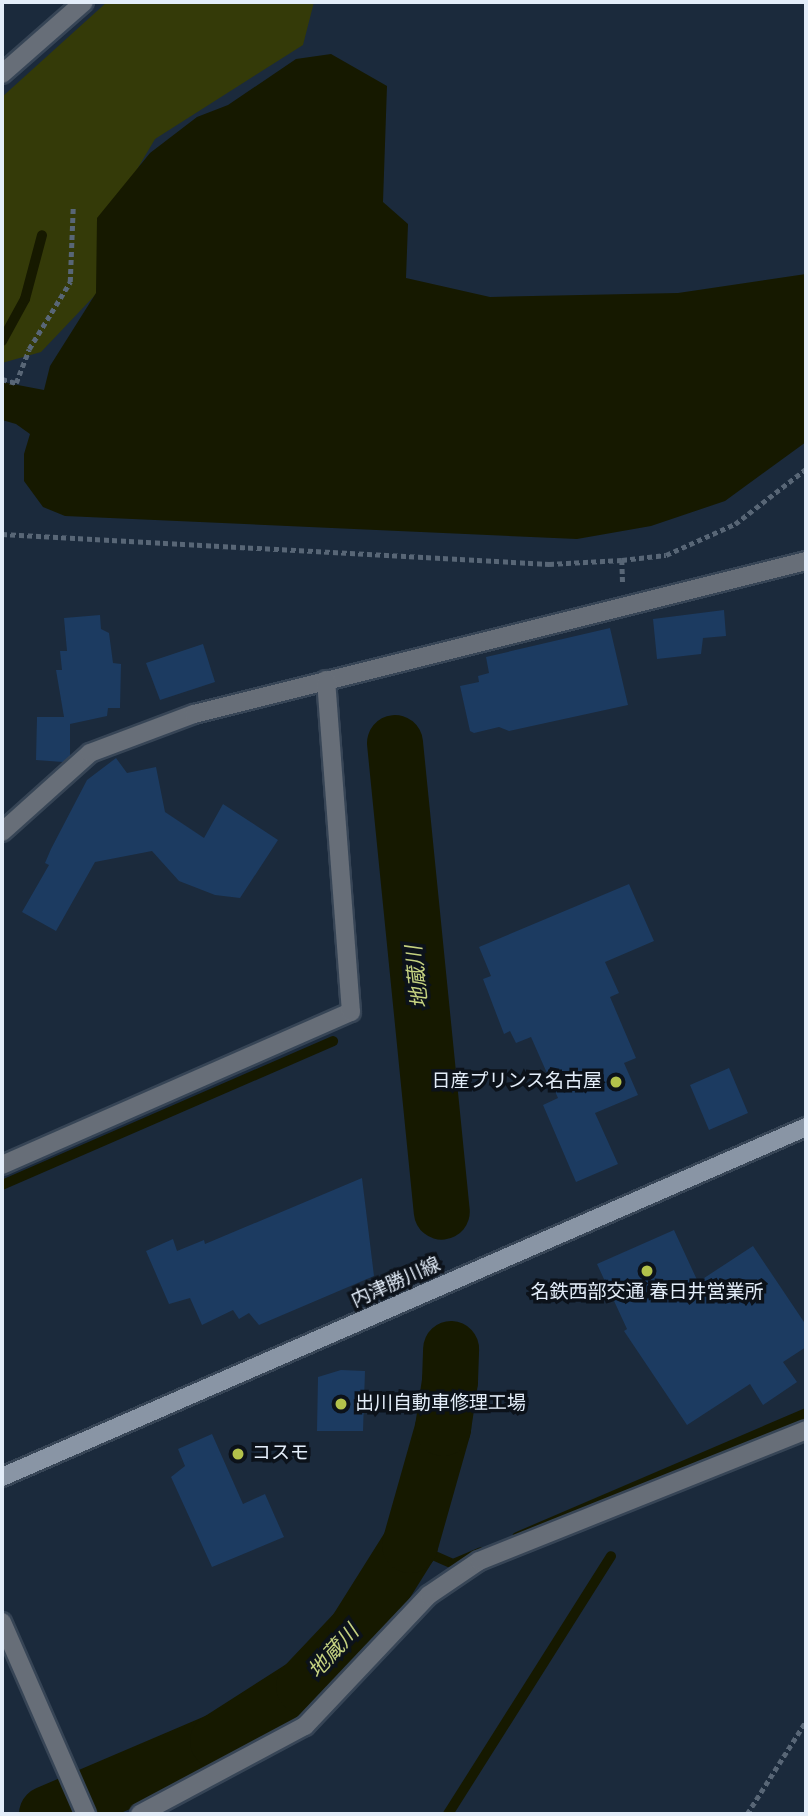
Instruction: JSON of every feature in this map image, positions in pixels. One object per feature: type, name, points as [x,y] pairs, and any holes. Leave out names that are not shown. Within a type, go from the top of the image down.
[{"type":"main road","name":"内津勝川線","points":[[2,1477],[806,1127]]},
{"type":"street","points":[[2,74],[84,2]]},
{"type":"street","points":[[2,832],[90,752],[194,714],[806,561]]},
{"type":"street","points":[[2,1165],[351,1012],[326,680]]},
{"type":"street","points":[[140,1814],[305,1726],[429,1595],[479,1561],[806,1430]]},
{"type":"street","points":[[2,1622],[86,1814]]},
{"type":"path","points":[[2,379],[16,383],[29,349],[70,282],[72,208]]},
{"type":"path","points":[[2,534],[549,564],[622,561],[666,555],[735,524],[806,469]]},
{"type":"path","points":[[747,1814],[806,1721]]},
{"type":"green space","points":[[107,2],[314,2],[303,45],[155,139],[106,222],[99,291],[41,352],[2,363],[2,97]]},
{"type":"shaded area","points":[[331,54],[387,86],[383,202],[408,224],[406,278],[490,297],[678,293],[806,274],[806,442],[725,501],[651,526],[577,539],[65,516],[43,507],[24,481],[24,454],[30,434],[16,424],[2,420],[2,382],[44,390],[50,366],[96,293],[97,218],[150,153],[197,117],[228,105],[296,59]]},
{"type":"building","points":[[724,610],[726,636],[703,638],[701,654],[657,659],[653,619]]},
{"type":"building","points":[[100,615],[101,629],[109,633],[113,663],[121,664],[120,708],[108,708],[107,716],[70,724],[70,756],[63,762],[36,760],[37,717],[64,717],[56,670],[62,670],[60,651],[67,651],[64,618]]},
{"type":"building","points":[[610,628],[628,705],[509,731],[499,727],[474,733],[470,731],[460,686],[479,682],[478,676],[489,673],[486,657]]},
{"type":"building","points":[[203,644],[215,682],[160,700],[146,663]]},
{"type":"building","points":[[116,758],[127,773],[156,767],[165,812],[204,838],[223,804],[278,840],[240,898],[215,895],[179,881],[152,851],[95,862],[56,931],[22,912],[49,865],[45,863],[51,849],[87,780]]},
{"type":"building","points":[[629,884],[654,941],[605,962],[619,993],[610,997],[636,1058],[624,1063],[638,1095],[595,1113],[618,1164],[576,1182],[543,1105],[558,1098],[531,1037],[516,1043],[510,1031],[504,1034],[483,979],[491,976],[479,947]]},
{"type":"building","points":[[729,1068],[748,1113],[709,1130],[690,1085]]},
{"type":"building","points":[[362,1178],[374,1276],[259,1325],[249,1313],[239,1319],[233,1310],[202,1325],[190,1298],[169,1304],[146,1251],[173,1239],[177,1251],[204,1240],[205,1244]]},
{"type":"building","points":[[674,1230],[698,1282],[753,1246],[806,1325],[806,1347],[783,1362],[797,1382],[763,1405],[750,1384],[687,1425],[624,1331],[627,1329],[597,1264]]},
{"type":"building","name":"出川自動車修理工場","points":[[341,1370],[365,1371],[363,1431],[317,1431],[318,1377]]},
{"type":"building","points":[[212,1434],[243,1504],[265,1494],[284,1537],[212,1567],[171,1477],[185,1466],[178,1449]]},
{"type":"waterway","points":[[2,341],[25,299],[42,235]]},
{"type":"waterway","name":"地蔵川","points":[[395,743],[442,1212]]},
{"type":"waterway","points":[[2,1185],[333,1041]]},
{"type":"waterway","name":"地蔵川","points":[[47,1814],[218,1741],[304,1686],[356,1631],[410,1545],[443,1428],[450,1381],[451,1349]]},
{"type":"waterway","points":[[517,1537],[806,1413]]},
{"type":"waterway","points":[[410,1545],[453,1564],[481,1552]]},
{"type":"waterway","points":[[448,1814],[611,1556]]},
{"type":"place","name":"日産プリンス名古屋","points":[[616,1082]]},
{"type":"place","name":"名鉄西部交通 春日井営業所","points":[[647,1271]]},
{"type":"place","name":"出川自動車修理工場","points":[[341,1404]]},
{"type":"place","name":"コスモ","points":[[238,1454]]}]
